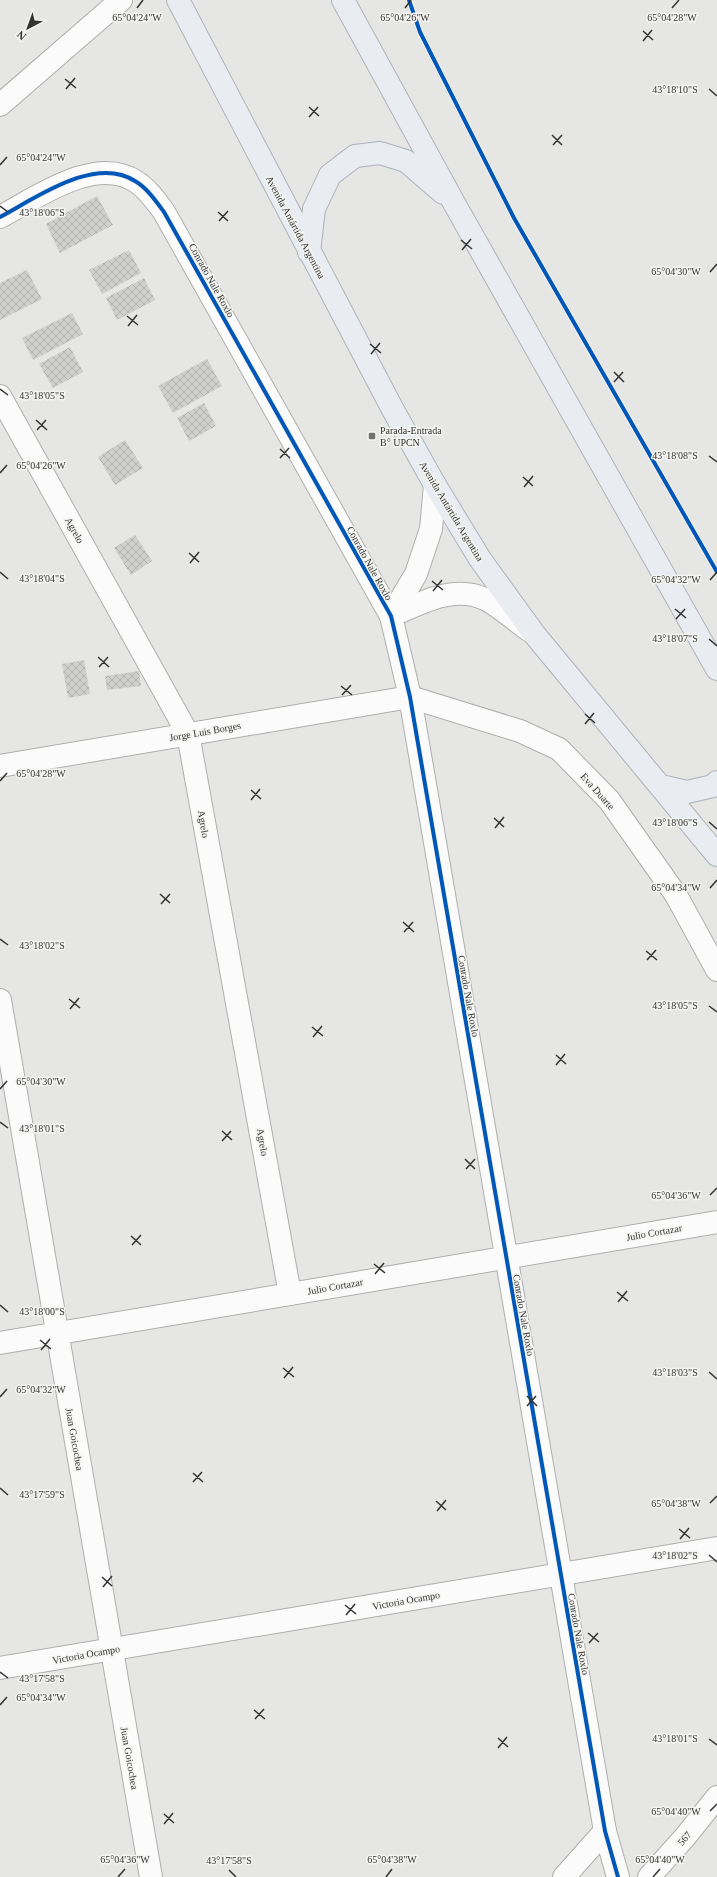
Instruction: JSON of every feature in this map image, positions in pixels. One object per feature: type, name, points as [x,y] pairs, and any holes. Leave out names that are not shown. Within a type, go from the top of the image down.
[{"type":"main road","name":"Avenida Antártida Argentina","points":[[178,0],[392,408],[435,485],[480,559],[535,635],[717,855]]},
{"type":"main road","points":[[343,0],[454,203],[717,669]]},
{"type":"main road","points":[[309,252],[314,209],[330,175],[356,156],[380,153],[406,161],[454,203]]},
{"type":"main road","points":[[661,786],[687,792],[713,786],[717,782]]},
{"type":"street","points":[[0,105],[121,0]]},
{"type":"street","name":"Conrado Nale Roxlo","points":[[0,217],[73,178],[117,172],[135,181],[148,192],[164,212],[391,616],[410,697],[605,1831],[618,1877]]},
{"type":"street","name":"Agrelo","points":[[0,396],[188,734],[290,1294]]},
{"type":"street","points":[[391,616],[416,574],[431,529],[435,485]]},
{"type":"street","points":[[391,616],[433,598],[460,594],[485,599],[535,635]]},
{"type":"street","name":"Jorge Luis Borges","points":[[0,766],[410,697]]},
{"type":"street","name":"Eva Duarte","points":[[410,697],[520,731],[560,749],[609,800],[676,895],[717,970]]},
{"type":"street","name":"Juan Goicochea","points":[[0,1000],[4,1050],[57,1333],[150,1877]]},
{"type":"street","name":"Julio Cortazar","points":[[0,1343],[717,1222]]},
{"type":"street","name":"Victoria Ocampo","points":[[0,1668],[717,1548]]},
{"type":"street","name":"567","points":[[649,1877],[685,1837],[717,1796]]},
{"type":"street","points":[[564,1877],[605,1831]]},
{"type":"building","points":[[97,196],[113,225],[60,253],[46,224]]},
{"type":"building","points":[[129,250],[141,273],[102,294],[89,270]]},
{"type":"building","points":[[27,270],[42,299],[0,320],[0,283]]},
{"type":"building","points":[[144,278],[155,300],[117,320],[106,298]]},
{"type":"building","points":[[72,313],[83,334],[33,360],[22,338]]},
{"type":"building","points":[[70,347],[83,372],[53,388],[39,364]]},
{"type":"building","points":[[207,359],[222,386],[173,413],[158,386]]},
{"type":"building","points":[[204,403],[216,426],[189,441],[177,418]]},
{"type":"building","points":[[125,440],[143,468],[115,485],[98,457]]},
{"type":"building","points":[[135,535],[152,561],[131,575],[114,548]]},
{"type":"building","points":[[84,660],[90,694],[68,698],[62,664]]},
{"type":"building","points":[[139,671],[141,686],[107,690],[105,676]]},
{"type":"cycle path","points":[[409,0],[420,32],[514,218],[717,572]]},
{"type":"cycle path","points":[[0,217],[48,190],[84,176],[102,173],[119,174],[135,181],[147,191],[164,212],[391,616],[410,697],[605,1831],[618,1877]]},
{"type":"place","name":"Parada-Entrada B° UPCN","points":[[372,436]]}]
